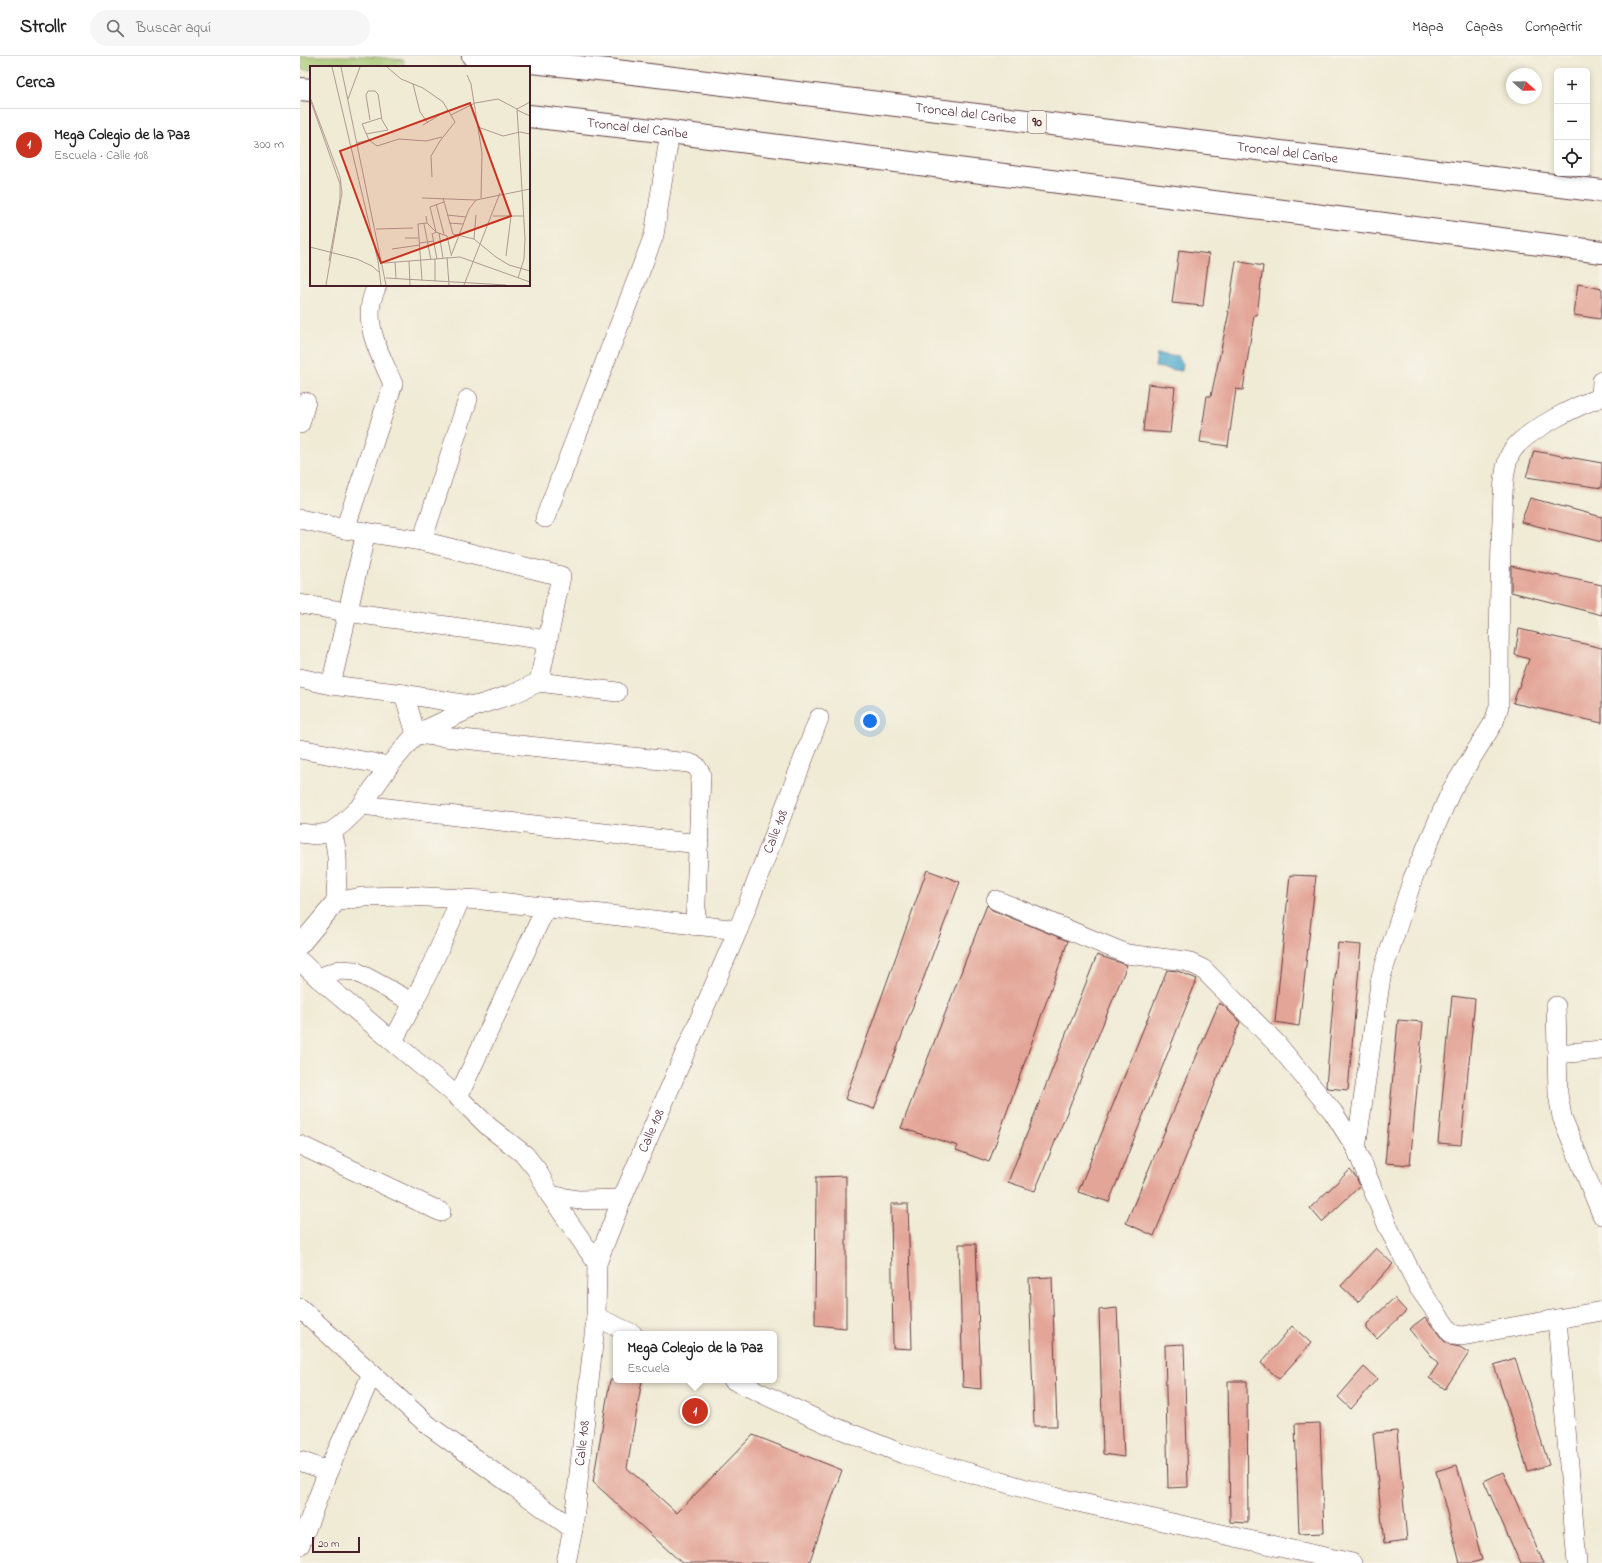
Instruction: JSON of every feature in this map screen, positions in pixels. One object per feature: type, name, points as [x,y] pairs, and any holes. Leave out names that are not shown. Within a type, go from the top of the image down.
[{"type":"highway","name":"Troncal del Caribe","points":[[473,56],[608,70],[1602,191]]},
{"type":"highway","points":[[300,89],[310,90]]},
{"type":"highway","name":"Troncal del Caribe","points":[[530,116],[670,132],[1602,252]]},
{"type":"street","points":[[545,518],[654,235],[670,132]]},
{"type":"street","points":[[344,529],[393,384],[370,324],[371,302],[377,286]]},
{"type":"street","points":[[1356,1148],[1381,977],[1398,924],[1413,878],[1451,791],[1494,722],[1499,706],[1499,588],[1504,475],[1511,452],[1525,436],[1602,392]]},
{"type":"street","points":[[422,541],[468,399]]},
{"type":"street","points":[[300,424],[306,402]]},
{"type":"street","points":[[300,519],[344,529],[422,541],[561,576],[540,682]]},
{"type":"street","points":[[332,685],[366,532]]},
{"type":"street","points":[[300,604],[548,640]]},
{"type":"street","points":[[300,678],[332,685],[404,694],[476,706]]},
{"type":"street","points":[[300,833],[316,835],[331,832],[362,805],[389,766],[416,734],[476,706],[513,694],[540,682],[617,692]]},
{"type":"street","points":[[404,694],[416,734]]},
{"type":"street","name":"Calle 108","points":[[566,1563],[573,1529],[596,1316],[597,1263],[622,1199],[738,930],[819,718]]},
{"type":"street","points":[[416,734],[689,762],[696,766],[701,774],[695,926]]},
{"type":"street","points":[[300,749],[389,766]]},
{"type":"street","points":[[362,805],[699,844]]},
{"type":"street","points":[[331,832],[336,851],[336,902]]},
{"type":"street","points":[[300,945],[336,902],[362,897],[408,896],[483,900],[738,930]]},
{"type":"street","points":[[393,1041],[414,1003],[442,944],[460,899]]},
{"type":"street","points":[[996,900],[1127,954],[1186,961],[1203,969],[1290,1060],[1333,1112],[1356,1148],[1388,1227],[1419,1288],[1450,1332],[1455,1335],[1462,1336],[1602,1311]]},
{"type":"street","points":[[458,1097],[546,907]]},
{"type":"street","points":[[300,960],[318,978],[458,1097],[489,1127],[524,1155],[537,1170],[550,1195],[597,1263]]},
{"type":"street","points":[[318,978],[340,970],[355,971],[414,1003]]},
{"type":"street","points":[[1556,1006],[1558,1094],[1562,1116],[1602,1215]]},
{"type":"street","points":[[1557,1054],[1602,1050]]},
{"type":"street","points":[[300,1145],[441,1212]]},
{"type":"street","points":[[550,1195],[578,1200],[622,1199]]},
{"type":"street","points":[[300,1308],[428,1425],[573,1529]]},
{"type":"street","points":[[596,1316],[627,1331]]},
{"type":"street","points":[[1557,1319],[1578,1563]]},
{"type":"street","points":[[300,1545],[328,1471],[372,1374]]},
{"type":"street","points":[[739,1383],[825,1423],[903,1454],[1056,1497],[1324,1560],[1352,1563]]},
{"type":"street","points":[[300,1461],[328,1471]]},
{"type":"green space","points":[[300,56],[364,56],[404,60],[403,66],[310,66],[310,70],[300,69]]},
{"type":"water","points":[[1157,354],[1179,357],[1179,360],[1183,363],[1182,371],[1155,367]]},
{"type":"building","points":[[1179,250],[1209,254],[1203,306],[1172,303]]},
{"type":"building","points":[[1236,261],[1263,266],[1257,315],[1254,315],[1243,390],[1236,389],[1228,446],[1200,442],[1207,396],[1211,396],[1229,312]]},
{"type":"building","points":[[1578,284],[1602,289],[1600,319],[1574,315]]},
{"type":"building","points":[[1148,384],[1175,387],[1170,433],[1143,431]]},
{"type":"building","points":[[1534,451],[1602,463],[1602,488],[1526,477]]},
{"type":"building","points":[[1530,498],[1602,517],[1602,542],[1521,522]]},
{"type":"building","points":[[1511,566],[1602,585],[1602,615],[1511,592]]},
{"type":"building","points":[[1519,629],[1602,648],[1602,723],[1513,703],[1529,659],[1515,655]]},
{"type":"building","points":[[927,870],[960,882],[874,1109],[845,1099]]},
{"type":"building","points":[[1290,875],[1316,876],[1299,1026],[1275,1022]]},
{"type":"building","points":[[987,905],[992,910],[1068,941],[989,1162],[956,1150],[958,1146],[901,1128]]},
{"type":"building","points":[[1338,943],[1361,945],[1348,1090],[1328,1088],[1326,1086]]},
{"type":"building","points":[[1097,955],[1127,965],[1035,1191],[1008,1182]]},
{"type":"building","points":[[1167,970],[1177,971],[1197,979],[1109,1202],[1078,1192]]},
{"type":"building","points":[[1452,996],[1475,999],[1461,1145],[1438,1143]]},
{"type":"building","points":[[1219,1003],[1223,1005],[1240,1022],[1154,1236],[1126,1223]]},
{"type":"building","points":[[1398,1020],[1423,1022],[1410,1165],[1385,1163]]},
{"type":"building","points":[[1350,1170],[1356,1177],[1360,1186],[1322,1222],[1310,1208]]},
{"type":"building","points":[[846,1176],[846,1328],[815,1325],[816,1177]]},
{"type":"building","points":[[891,1204],[908,1204],[912,1349],[893,1348]]},
{"type":"building","points":[[959,1244],[976,1244],[981,1389],[963,1387]]},
{"type":"building","points":[[1376,1248],[1393,1264],[1358,1302],[1341,1286]]},
{"type":"building","points":[[1052,1277],[1057,1426],[1034,1426],[1029,1278]]},
{"type":"building","points":[[1394,1298],[1406,1311],[1377,1339],[1367,1329],[1367,1324]]},
{"type":"building","points":[[1117,1308],[1124,1457],[1103,1454],[1099,1310]]},
{"type":"building","points":[[1425,1317],[1444,1341],[1450,1345],[1460,1347],[1469,1353],[1445,1389],[1429,1378],[1438,1364],[1409,1329]]},
{"type":"building","points":[[1292,1326],[1311,1343],[1279,1379],[1261,1363]]},
{"type":"building","points":[[1184,1344],[1188,1487],[1168,1488],[1165,1345]]},
{"type":"building","points":[[1515,1358],[1549,1465],[1528,1471],[1494,1365]]},
{"type":"building","points":[[1364,1367],[1377,1379],[1351,1409],[1338,1397]]},
{"type":"building","points":[[610,1380],[613,1380],[613,1383],[641,1383],[627,1468],[677,1513],[753,1435],[842,1470],[809,1563],[682,1563],[593,1482]]},
{"type":"building","points":[[1228,1381],[1247,1381],[1248,1523],[1230,1522]]},
{"type":"building","points":[[1320,1423],[1324,1533],[1299,1534],[1295,1424]]},
{"type":"building","points":[[1397,1431],[1407,1541],[1384,1544],[1373,1433]]},
{"type":"building","points":[[1457,1465],[1482,1560],[1472,1563],[1460,1563],[1436,1471]]},
{"type":"building","points":[[1503,1472],[1544,1563],[1520,1563],[1484,1481]]},
{"type":"place","name":"Mega Colegio de la Paz","points":[[695,1411]]}]
